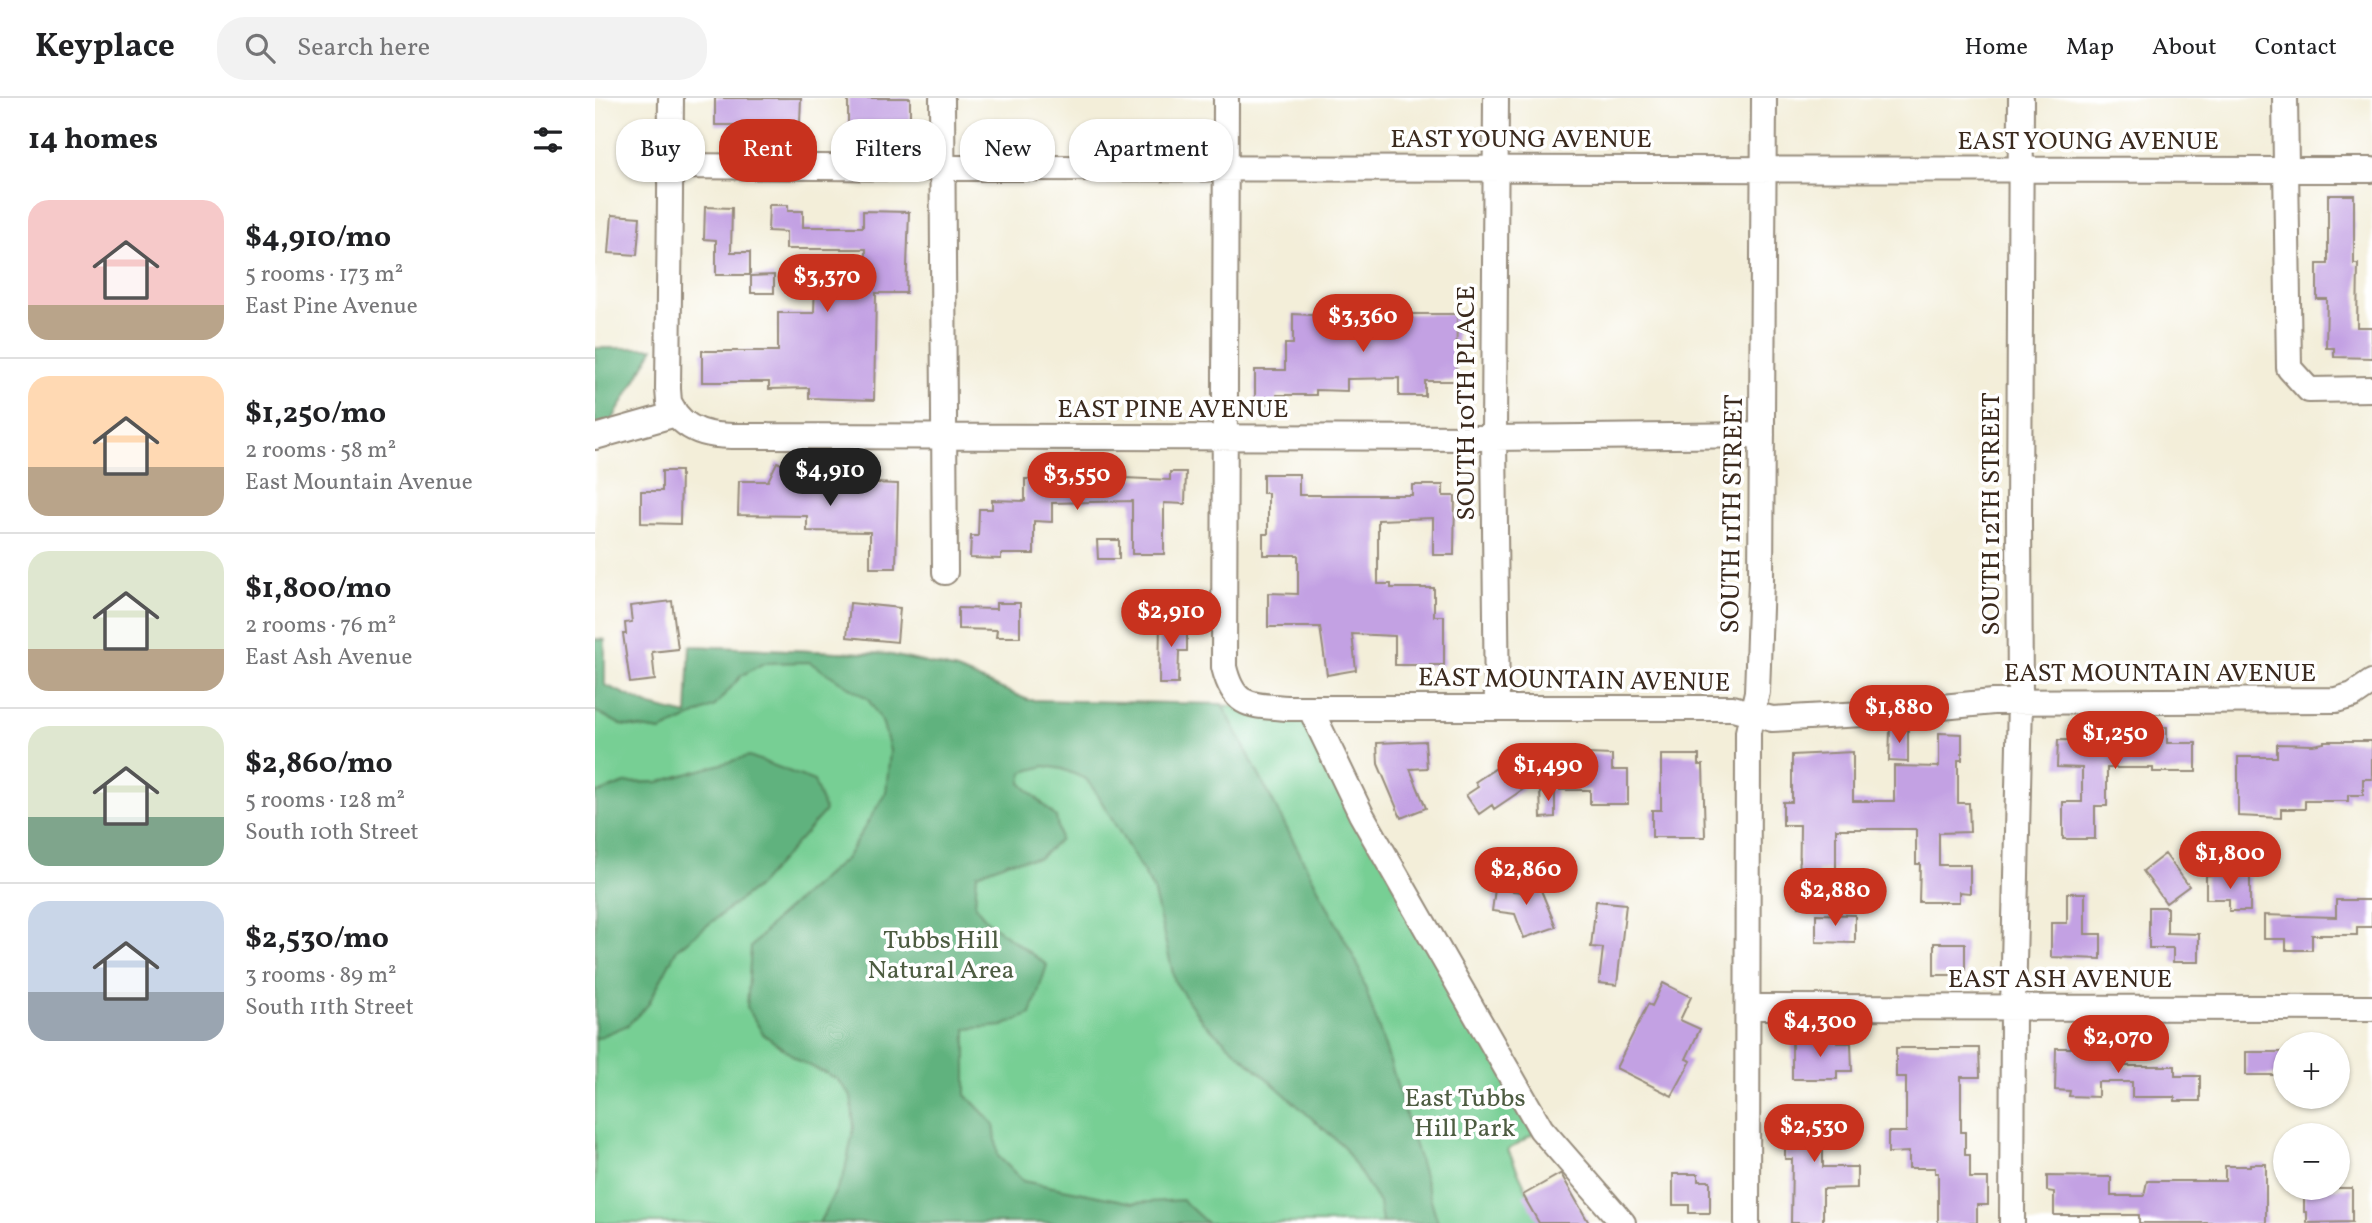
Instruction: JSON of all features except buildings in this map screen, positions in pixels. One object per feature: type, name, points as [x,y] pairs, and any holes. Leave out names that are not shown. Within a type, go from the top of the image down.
[{"type":"street","points":[[671,98],[671,119]]},
{"type":"street","points":[[942,98],[942,119]]},
{"type":"street","points":[[1226,98],[1226,119]]},
{"type":"street","name":"SOUTH 10TH PLACE","points":[[1496,98],[1494,439],[1497,707]]},
{"type":"street","name":"SOUTH 11TH STREET","points":[[1747,1223],[1748,732],[1758,692],[1764,98]]},
{"type":"street","name":"SOUTH 12TH STREET","points":[[2012,1223],[2013,1007],[2020,701],[2021,98]]},
{"type":"street","points":[[2285,98],[2289,368],[2309,390],[2372,388]]},
{"type":"street","name":"EAST YOUNG AVENUE","points":[[705,166],[831,167]]},
{"type":"street","name":"EAST YOUNG AVENUE","points":[[1233,167],[2372,170]]},
{"type":"street","name":"EAST YOUNG AVENUE","points":[[946,168],[1069,168]]},
{"type":"street","points":[[595,437],[675,414],[669,402],[668,389],[670,182]]},
{"type":"street","points":[[943,182],[945,572]]},
{"type":"street","points":[[1224,438],[1226,182]]},
{"type":"street","name":"EAST PINE AVENUE","points":[[675,414],[694,430],[708,434],[1494,439],[1762,435]]},
{"type":"street","name":"EAST MOUNTAIN AVENUE","points":[[1224,438],[1224,667],[1228,685],[1238,699],[1253,705],[1310,708],[1733,708],[1772,719],[2020,701],[2336,700],[2353,695],[2372,682]]},
{"type":"street","points":[[1310,708],[1361,814],[1541,1129],[1623,1223]]},
{"type":"street","name":"EAST ASH AVENUE","points":[[1748,1007],[2372,1008]]},
{"type":"green space","points":[[595,348],[654,348],[613,419],[595,428]]},
{"type":"green space","name":"Tubbs Hill Natural Area","points":[[595,639],[605,640],[604,685],[621,725],[661,731],[688,718],[690,646],[887,654],[957,670],[1028,700],[1310,708],[1541,1129],[1508,1150],[1542,1223],[595,1223]],"holes":[[[686,774],[600,857],[625,783],[659,782]]]},
{"type":"green space","points":[[595,639],[605,640],[605,685],[651,706],[687,715],[690,646],[887,654],[957,670],[1028,700],[1222,704],[1357,963],[1391,1065],[1438,1223],[1382,1223],[1379,1203],[1343,1146],[1203,1022],[1175,982],[1153,889],[1097,794],[1086,779],[1062,769],[1045,766],[1023,772],[1021,783],[1056,817],[1060,840],[1039,858],[1010,861],[977,874],[975,906],[990,924],[1047,965],[1031,1014],[1003,1026],[966,1029],[966,1095],[994,1124],[998,1156],[1023,1181],[1133,1203],[1182,1200],[1207,1223],[819,1223],[844,1175],[854,1127],[851,1096],[837,1079],[800,1061],[763,1034],[747,1007],[751,947],[776,919],[846,858],[886,792],[890,751],[883,724],[868,699],[809,662],[764,663],[741,676],[715,706],[661,731],[621,725],[595,711]]},
{"type":"green space","points":[[749,756],[814,781],[825,811],[759,885],[677,949],[648,1005],[628,1025],[595,1039],[595,794],[625,783],[659,782]]},
{"type":"park label","name":"East Tubbs Hill Park","points":[[1465,1112]]}]
